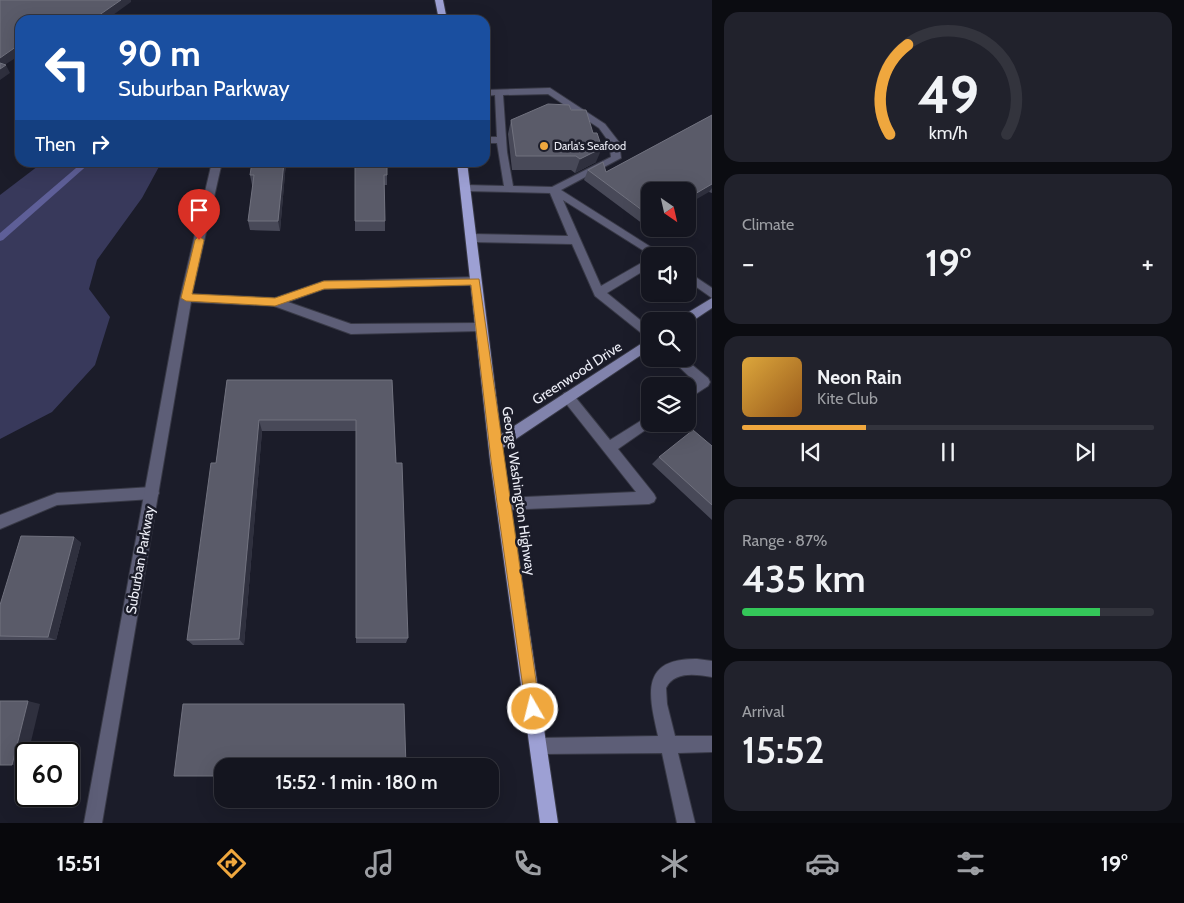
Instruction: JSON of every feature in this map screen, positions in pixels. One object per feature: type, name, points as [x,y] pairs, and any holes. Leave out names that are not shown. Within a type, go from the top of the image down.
[{"type":"main road","points":[[440,0],[442,15]]},
{"type":"main road","name":"George Washington Highway","points":[[463,167],[480,327],[549,823]]},
{"type":"street","points":[[465,188],[553,190],[616,158],[614,142],[602,126],[550,91],[490,93]]},
{"type":"street","points":[[499,92],[501,140],[509,189]]},
{"type":"street","points":[[490,140],[501,140]]},
{"type":"street","name":"Suburban Parkway","points":[[93,823],[186,298],[216,167]]},
{"type":"street","points":[[553,190],[599,293],[641,328]]},
{"type":"street","points":[[553,190],[645,247]]},
{"type":"street","points":[[471,238],[575,240]]},
{"type":"street","points":[[599,293],[641,267]]},
{"type":"street","points":[[275,302],[324,285],[476,281]]},
{"type":"street","points":[[696,282],[712,294]]},
{"type":"street","points":[[186,298],[275,302],[351,329],[480,327]]},
{"type":"street","points":[[696,312],[712,302]]},
{"type":"street","name":"Greenwood Drive","points":[[496,445],[641,349]]},
{"type":"street","points":[[687,367],[708,385],[696,390]]},
{"type":"street","points":[[504,504],[649,498],[568,397]]},
{"type":"street","points":[[609,448],[641,426]]},
{"type":"street","points":[[0,522],[57,499],[152,493]]},
{"type":"street","points":[[686,823],[659,704],[658,685],[667,672],[682,667],[712,669]]},
{"type":"street","points":[[538,746],[712,744]]},
{"type":"shaded area","points":[[37,167],[159,167],[142,198],[97,260],[89,289],[110,317],[95,365],[52,412],[0,439],[0,195]]},
{"type":"building","points":[[0,0],[121,0],[99,15],[15,15],[15,48],[0,58]]},
{"type":"building","points":[[0,63],[6,65],[0,69]]},
{"type":"building","points":[[548,104],[569,105],[571,110],[586,110],[593,133],[597,133],[602,148],[580,159],[576,156],[516,156],[511,120]]},
{"type":"building","points":[[712,115],[712,184],[696,193],[696,182],[641,182],[641,209],[588,170],[603,162],[606,172]]},
{"type":"building","points":[[251,167],[283,167],[278,221],[248,221],[254,175],[250,175]]},
{"type":"building","points":[[355,167],[387,167],[387,175],[384,175],[385,221],[355,221]]},
{"type":"building","points":[[227,380],[392,380],[396,463],[402,463],[408,638],[356,638],[356,420],[259,420],[239,639],[187,640],[211,463],[216,463]]},
{"type":"building","points":[[690,432],[695,432],[712,446],[712,505],[659,457]]},
{"type":"building","points":[[21,536],[74,537],[48,637],[0,636],[0,605]]},
{"type":"building","points":[[0,701],[28,701],[18,742],[15,742],[12,765],[0,765]]},
{"type":"building","points":[[183,704],[404,704],[406,758],[214,758],[214,776],[174,776]]},
{"type":"waterway","points":[[0,238],[82,167]]},
{"type":"place","name":"Darla's Seafood","points":[[544,146]]},
{"type":"route","points":[[199,240],[186,298],[275,302],[324,285],[476,281],[497,460],[533,709]]}]
